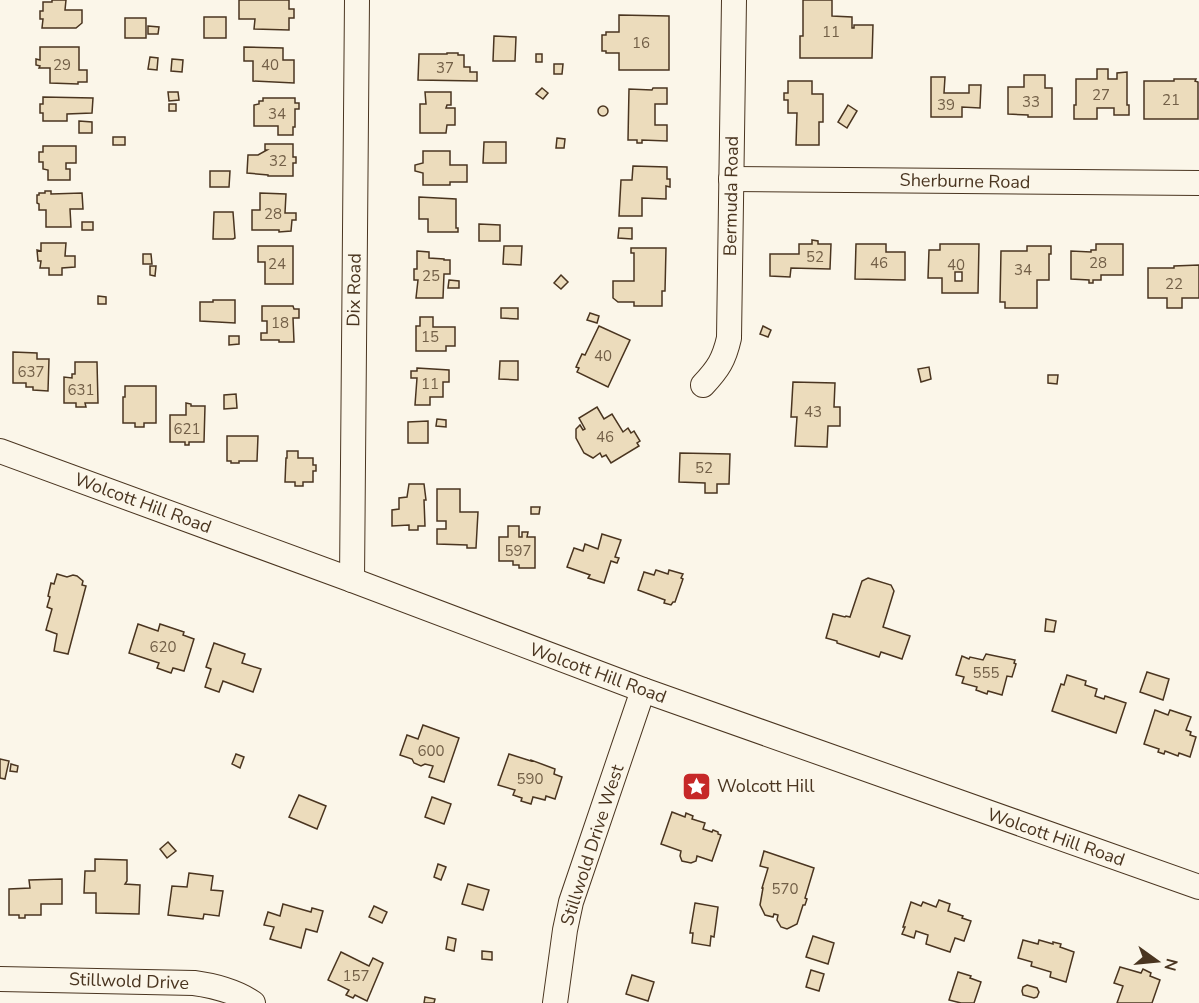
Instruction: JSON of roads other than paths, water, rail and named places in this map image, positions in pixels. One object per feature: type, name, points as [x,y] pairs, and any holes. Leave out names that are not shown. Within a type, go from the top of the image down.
[{"type":"street","name":"Dix Road","points":[[352,580],[357,0]]},
{"type":"street","name":"Bermuda Road","points":[[703,385],[717,370],[726,354],[729,338],[734,0]]},
{"type":"street","name":"Sherburne Road","points":[[731,178],[1199,183]]},
{"type":"street","name":"Wolcott Hill Road","points":[[0,451],[643,690],[1199,887]]},
{"type":"street","name":"Stillwold Drive West","points":[[555,1003],[571,902],[643,690]]},
{"type":"street","name":"Stillwold Drive","points":[[0,979],[194,983],[235,992],[253,1003]]},
{"type":"place","name":"Wolcott Hill","points":[[696,786]]}]
